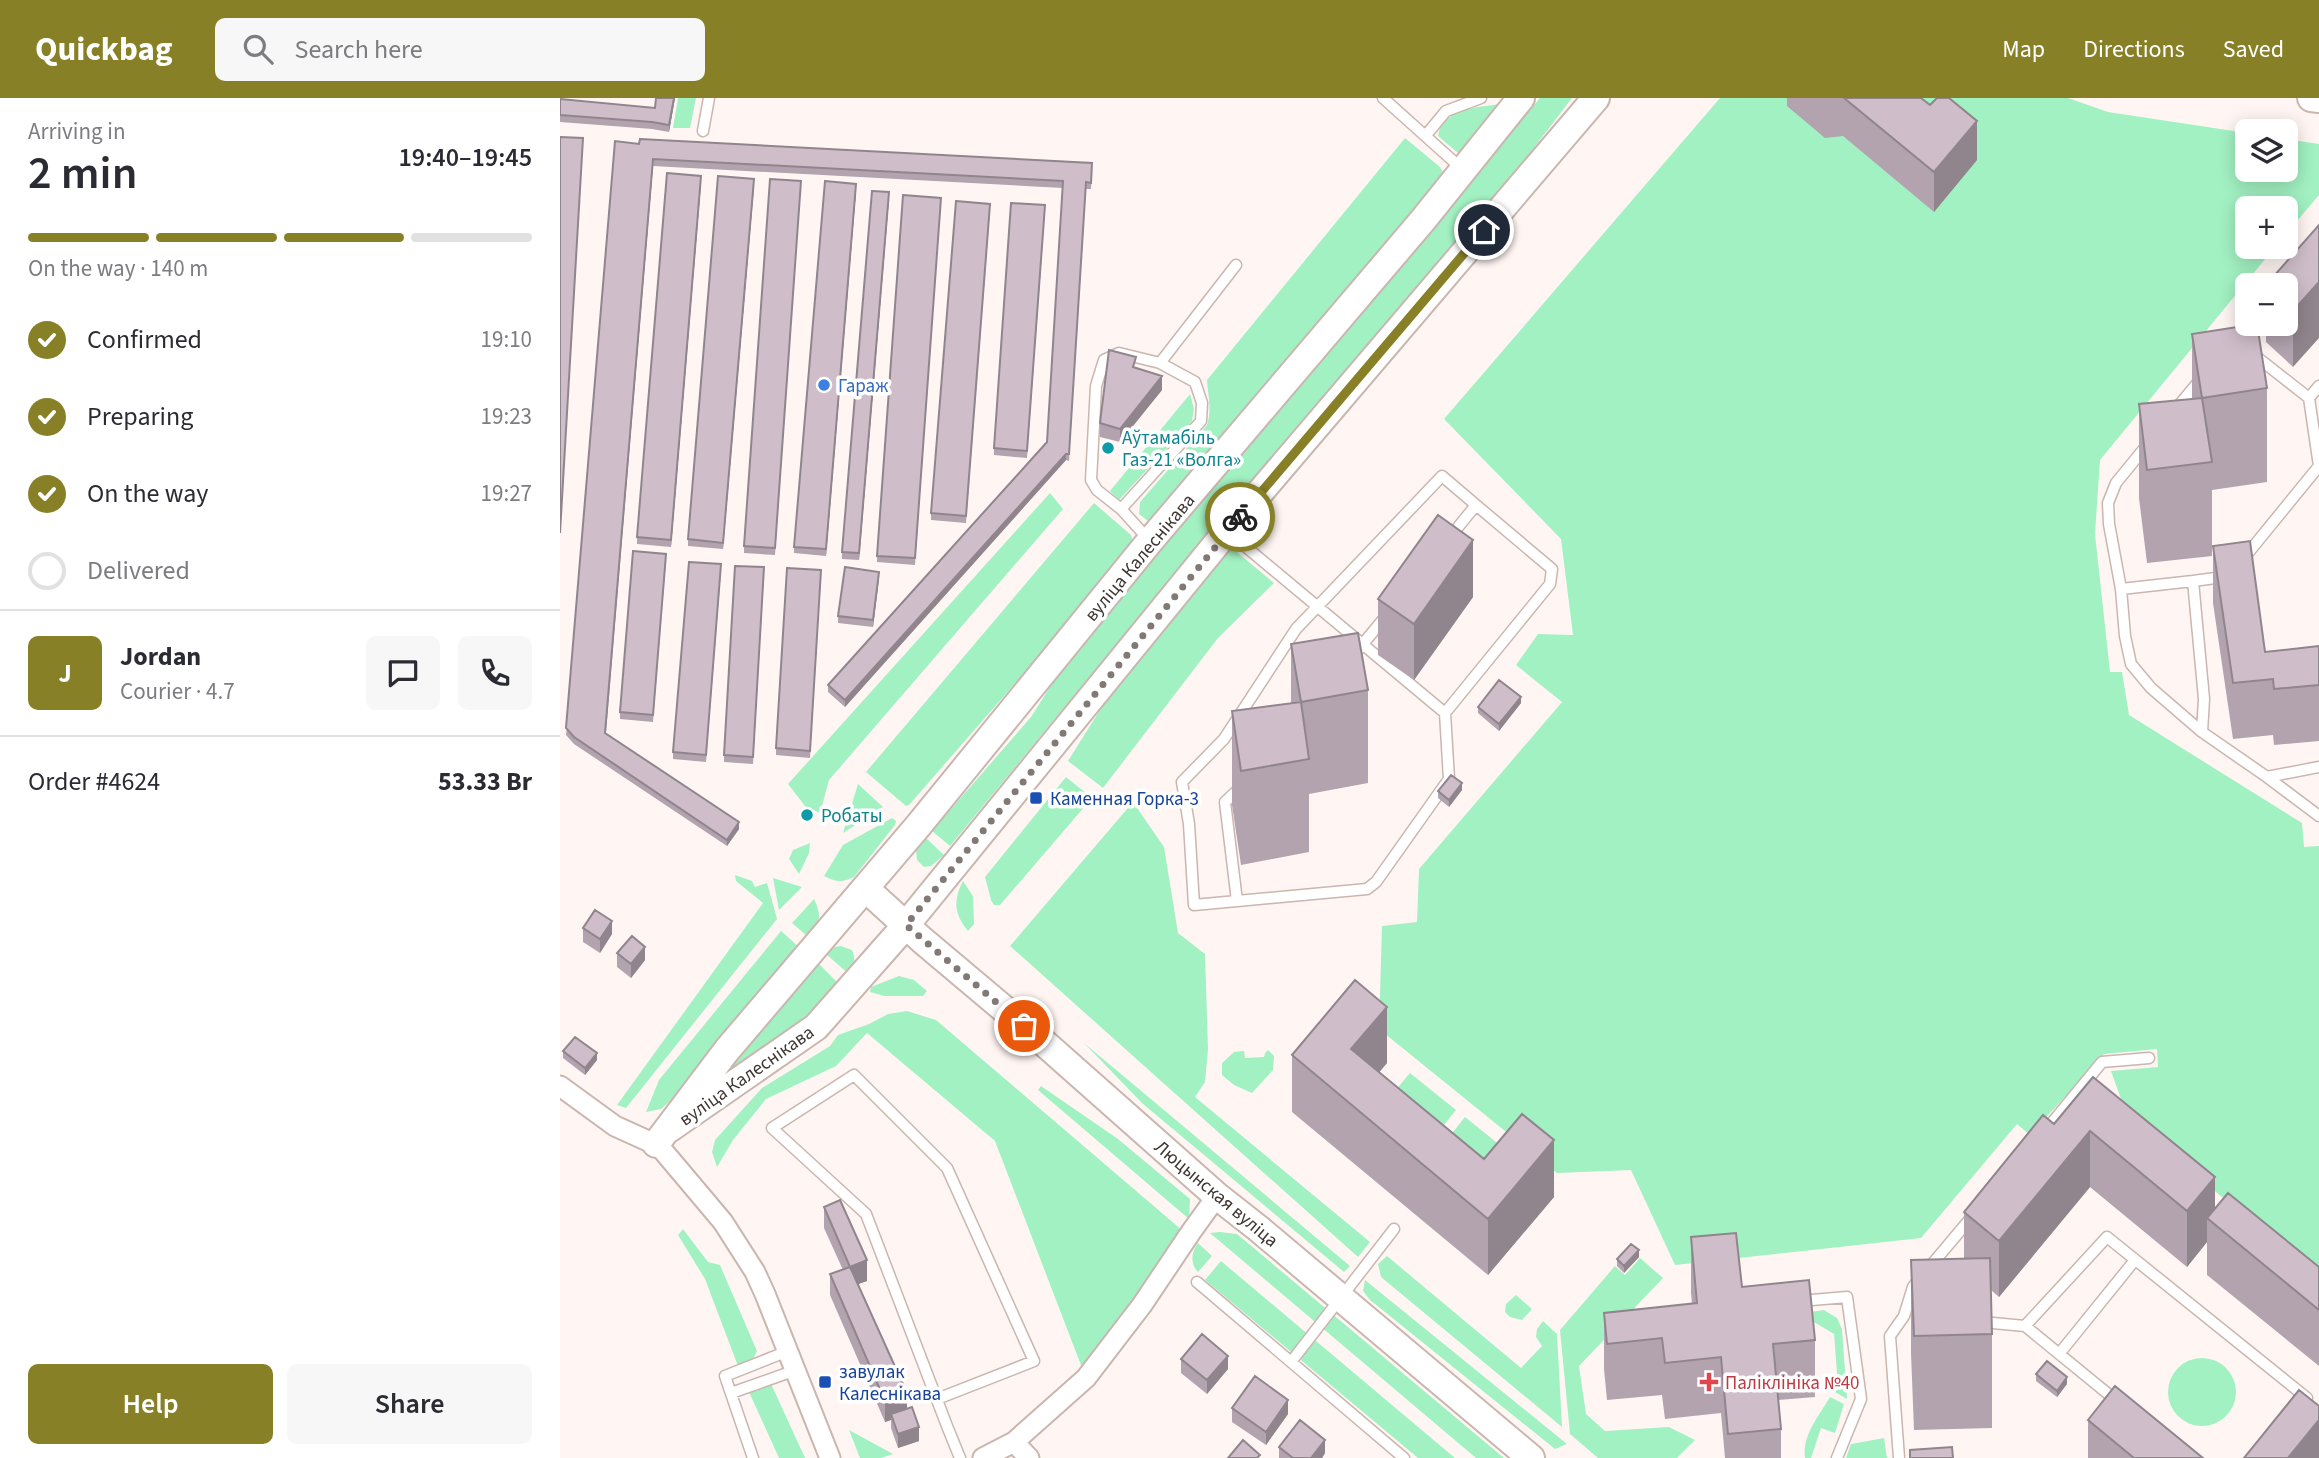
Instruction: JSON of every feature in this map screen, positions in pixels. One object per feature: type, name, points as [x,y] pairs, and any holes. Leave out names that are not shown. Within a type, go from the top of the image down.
[{"type":"main road","name":"вуліца Калеснікава","points":[[663,1136],[727,1050],[865,888],[1150,541],[1462,172],[1521,98]]},
{"type":"main road","name":"вуліца Калеснікава","points":[[663,1136],[816,1027],[906,925],[1227,531],[1596,98]]},
{"type":"main road","points":[[2311,98],[2319,99]]},
{"type":"main road","points":[[865,888],[906,925]]},
{"type":"main road","name":"Люцынская вуліца","points":[[906,925],[1217,1196],[1531,1458]]},
{"type":"street","points":[[560,1086],[615,1126],[663,1136],[697,1189],[735,1240],[765,1294],[830,1458]]},
{"type":"street","points":[[983,1458],[1014,1442],[1086,1378],[1142,1305],[1217,1196]]},
{"type":"street","points":[[1014,1442],[1029,1458]]},
{"type":"lane","points":[[703,131],[709,98]]},
{"type":"lane","points":[[1383,98],[1460,165],[1462,172]]},
{"type":"lane","points":[[1426,135],[1446,111],[1481,98]]},
{"type":"lane","points":[[1160,363],[1236,265]]},
{"type":"lane","points":[[2225,349],[2235,336]]},
{"type":"lane","points":[[2121,589],[2228,576],[2319,466],[2309,398],[2233,338]]},
{"type":"lane","points":[[1121,509],[1201,421],[1202,403],[1195,382],[1160,363],[1119,353],[1104,360],[1096,386],[1090,480],[1150,541]]},
{"type":"lane","points":[[2166,421],[2208,369]]},
{"type":"lane","points":[[2309,398],[2319,386]]},
{"type":"lane","points":[[2158,432],[2116,483],[2108,503],[2131,664],[2151,688],[2202,733],[2319,816]]},
{"type":"lane","points":[[1441,476],[1552,569],[1550,584],[1445,713],[1448,779],[1376,882],[1367,889],[1194,905],[1189,824],[1182,782],[1224,739],[1296,629],[1318,607],[1441,476]]},
{"type":"lane","points":[[1441,548],[1476,505]]},
{"type":"lane","points":[[1227,531],[1445,713]]},
{"type":"lane","points":[[2193,581],[2204,699],[2202,733]]},
{"type":"lane","points":[[1344,668],[1389,612]]},
{"type":"lane","points":[[2267,777],[2319,767]]},
{"type":"lane","points":[[1237,901],[1225,802],[1254,776]]},
{"type":"lane","points":[[2036,1141],[2102,1062],[2149,1058]]},
{"type":"lane","points":[[937,1399],[1034,1361],[947,1168],[854,1075],[772,1128],[866,1214],[937,1399],[960,1458]]},
{"type":"lane","points":[[1899,1458],[1890,1336],[1904,1316],[1913,1287],[1975,1214]]},
{"type":"lane","points":[[1291,1362],[1394,1229]]},
{"type":"lane","points":[[2025,1326],[2107,1237],[2308,1399],[2300,1408]]},
{"type":"lane","points":[[2059,1354],[2135,1260]]},
{"type":"lane","points":[[1197,1282],[1404,1458]]},
{"type":"lane","points":[[1792,1302],[1847,1297],[1861,1399],[1838,1458]]},
{"type":"lane","points":[[1904,1316],[1917,1317]]},
{"type":"lane","points":[[1972,1321],[2025,1326],[2128,1411]]},
{"type":"lane","points":[[753,1458],[725,1377],[788,1351]]},
{"type":"lane","points":[[731,1393],[796,1370]]},
{"type":"green space","points":[[678,98],[696,98],[690,128],[673,128]]},
{"type":"green space","points":[[1540,98],[1572,98],[1510,179],[1179,568],[950,846],[932,831],[1031,717],[1071,654]]},
{"type":"green space","points":[[1720,98],[2068,98],[2108,112],[2235,131],[2235,182],[2298,182],[2298,141],[2319,144],[2319,195],[2298,220],[2298,196],[2235,196],[2235,259],[2265,259],[2254,273],[2235,273],[2235,296],[2100,460],[2095,534],[2110,672],[2122,672],[2129,715],[2302,823],[2304,847],[2319,846],[2319,1280],[2127,1116],[2111,1071],[2158,1067],[2157,1049],[2104,1054],[2030,1135],[2017,1124],[1921,1238],[1675,1265],[1631,1170],[1557,1173],[1379,1029],[1382,926],[1417,922],[1419,869],[1562,702],[1516,665],[1538,634],[1573,635],[1561,539],[1444,419]]},
{"type":"green space","points":[[1501,104],[1458,153],[1438,136],[1441,127],[1454,114]]},
{"type":"green space","points":[[1405,138],[1440,167],[1443,172],[1441,179],[1158,518],[1148,521],[1139,514],[1140,502],[1207,425],[1207,380]]},
{"type":"green space","points":[[1190,394],[1194,409],[1192,421],[1119,500],[1110,491]]},
{"type":"green space","points":[[1050,493],[1063,509],[829,780],[820,813],[805,806],[788,784]]},
{"type":"green space","points":[[1094,503],[1131,535],[1133,541],[1051,642],[906,806],[866,772]]},
{"type":"green space","points":[[1232,548],[1274,583],[1218,638],[1103,788],[1068,761],[1120,678]]},
{"type":"green space","points":[[1066,777],[1092,798],[1000,905],[994,905],[985,877]]},
{"type":"green space","points":[[858,784],[883,807],[843,833]]},
{"type":"green space","points":[[1133,802],[1164,847],[1178,933],[1205,954],[1208,1049],[1205,1082],[1195,1097],[1370,1242],[1358,1257],[1010,946]]},
{"type":"green space","points":[[892,818],[896,821],[895,825],[854,877],[839,881],[824,876],[843,845]]},
{"type":"green space","points":[[926,838],[944,855],[931,866],[924,867],[917,860],[916,851]]},
{"type":"green space","points":[[810,843],[809,853],[799,874],[789,859],[793,850]]},
{"type":"green space","points":[[735,875],[752,881],[755,887],[767,883],[777,919],[626,1108],[617,1105],[763,903],[736,881]]},
{"type":"green space","points":[[773,878],[802,887],[779,910]]},
{"type":"green space","points":[[963,881],[973,896],[974,924],[968,931],[956,907]]},
{"type":"green space","points":[[814,899],[819,919],[807,936],[792,923]]},
{"type":"green space","points":[[781,931],[799,947],[668,1103],[661,1109],[646,1112],[659,1080]]},
{"type":"green space","points":[[841,946],[852,950],[854,963],[849,974],[827,955],[834,947]]},
{"type":"green space","points":[[818,963],[840,985],[809,1021],[700,1101]]},
{"type":"green space","points":[[899,976],[914,980],[927,991],[923,996],[884,996],[870,992],[871,987]]},
{"type":"green space","points":[[907,1011],[936,1020],[1183,1231],[1084,1373],[995,1141],[867,1033],[836,1066],[766,1099],[733,1140],[717,1167],[712,1152],[715,1140],[762,1088],[830,1046],[838,1035],[888,1014]]},
{"type":"green space","points":[[1084,1043],[1350,1266],[1344,1272],[1143,1104]]},
{"type":"green space","points":[[1268,1050],[1274,1056],[1273,1070],[1252,1093],[1234,1085],[1222,1075],[1222,1063],[1234,1052],[1244,1051],[1245,1058],[1264,1057]]},
{"type":"green space","points":[[1410,1073],[1456,1110],[1435,1136],[1389,1098]]},
{"type":"green space","points":[[1041,1086],[1118,1139],[1190,1199],[1189,1219],[1038,1090]]},
{"type":"green space","points":[[1465,1117],[1511,1154],[1491,1179],[1445,1142]]},
{"type":"green space","points":[[683,1229],[708,1262],[720,1265],[757,1351],[752,1361],[738,1366],[705,1279],[678,1235]]},
{"type":"green space","points":[[1210,1233],[1237,1234],[1504,1458],[1476,1458]]},
{"type":"green space","points":[[1198,1243],[1212,1256],[1198,1272],[1192,1258]]},
{"type":"green space","points":[[1387,1256],[1521,1368],[1542,1346],[1536,1337],[1537,1329],[1543,1321],[1557,1334],[1562,1427],[1381,1277],[1378,1264]]},
{"type":"green space","points":[[1640,1258],[1663,1278],[1579,1366],[1586,1414],[1605,1431],[1669,1427],[1695,1440],[1677,1458],[1598,1458],[1570,1434],[1560,1330],[1615,1266],[1625,1275]]},
{"type":"green space","points":[[1221,1261],[1455,1458],[1418,1458],[1205,1280]]},
{"type":"green space","points":[[1365,1280],[1567,1444],[1555,1449],[1370,1300],[1363,1291]]},
{"type":"green space","points":[[1516,1295],[1532,1309],[1522,1320],[1510,1317],[1505,1312],[1506,1304]]},
{"type":"green space","points":[[1824,1310],[1837,1318],[1842,1329],[1847,1399],[1835,1392],[1838,1386],[1834,1334],[1814,1322],[1791,1323],[1790,1315]]},
{"type":"green space","points":[[2195,1358],[2209,1358],[2221,1363],[2231,1373],[2236,1392],[2231,1411],[2221,1421],[2209,1426],[2195,1426],[2183,1421],[2173,1411],[2168,1399],[2168,1385],[2173,1373],[2183,1363]]},
{"type":"green space","points":[[768,1384],[772,1386],[805,1458],[779,1458],[749,1392]]},
{"type":"green space","points":[[1830,1397],[1844,1404],[1835,1433],[1821,1428],[1811,1458],[1805,1458],[1806,1441]]},
{"type":"green space","points":[[849,1430],[893,1454],[881,1458],[860,1458]]},
{"type":"green space","points":[[1884,1438],[1887,1458],[1846,1458],[1851,1444]]},
{"type":"building","points":[[656,98],[674,98],[669,125],[560,115],[560,99],[655,108]]},
{"type":"building","points":[[1844,98],[1921,98],[1930,105],[1937,98],[1949,98],[1977,121],[1934,172]]},
{"type":"building","points":[[560,137],[583,138],[560,533]]},
{"type":"building","points":[[640,139],[1092,163],[1091,183],[1086,182],[1069,454],[1066,454],[845,700],[828,685],[1047,442],[1063,181],[653,159],[605,733],[739,822],[727,840],[574,737],[566,728],[615,141],[639,144]]},
{"type":"building","points":[[667,173],[701,176],[671,540],[637,537]]},
{"type":"building","points":[[718,176],[754,179],[723,543],[688,539]]},
{"type":"building","points":[[770,179],[801,181],[775,548],[744,546]]},
{"type":"building","points":[[825,181],[856,184],[826,549],[794,547]]},
{"type":"building","points":[[872,191],[889,192],[859,553],[842,552]]},
{"type":"building","points":[[903,195],[941,198],[915,558],[877,556]]},
{"type":"building","points":[[956,201],[990,204],[966,516],[931,513]]},
{"type":"building","points":[[1011,203],[1045,205],[1027,451],[994,448]]},
{"type":"building","points":[[2319,225],[2319,282],[2298,305],[2298,273],[2277,273],[2289,259],[2298,259],[2298,249]]},
{"type":"building","points":[[2235,327],[2235,336],[2259,336],[2267,388],[2202,398],[2192,334]]},
{"type":"building","points":[[1109,350],[1136,357],[1133,367],[1162,376],[1120,429],[1100,423]]},
{"type":"building","points":[[2202,398],[2212,462],[2147,470],[2139,404]]},
{"type":"building","points":[[1438,515],[1473,540],[1414,624],[1378,599]]},
{"type":"building","points":[[2250,541],[2265,652],[2319,646],[2319,685],[2274,689],[2273,679],[2233,683],[2213,546]]},
{"type":"building","points":[[633,551],[666,554],[653,715],[620,712]]},
{"type":"building","points":[[689,562],[721,564],[706,755],[673,752]]},
{"type":"building","points":[[735,566],[764,567],[753,757],[724,755]]},
{"type":"building","points":[[845,567],[879,572],[873,620],[838,616]]},
{"type":"building","points":[[787,568],[821,570],[810,751],[776,748]]},
{"type":"building","points":[[1358,633],[1368,690],[1301,702],[1291,644]]},
{"type":"building","points":[[1499,680],[1521,697],[1499,724],[1478,707]]},
{"type":"building","points":[[1301,702],[1309,759],[1241,771],[1232,711]]},
{"type":"building","points":[[1451,775],[1462,783],[1449,800],[1438,791]]},
{"type":"building","points":[[595,910],[612,921],[600,939],[583,928]]},
{"type":"building","points":[[632,936],[645,947],[631,964],[617,953]]},
{"type":"building","points":[[1355,980],[1387,1007],[1351,1049],[1484,1159],[1522,1114],[1554,1140],[1488,1219],[1292,1055]]},
{"type":"building","points":[[575,1037],[597,1053],[585,1068],[563,1051]]},
{"type":"building","points":[[2093,1077],[2215,1177],[2187,1211],[2090,1131],[1999,1241],[1964,1212],[2043,1115],[2054,1124]]},
{"type":"building","points":[[2228,1193],[2319,1267],[2319,1310],[2207,1218]]},
{"type":"building","points":[[840,1200],[867,1260],[850,1267],[824,1207]]},
{"type":"building","points":[[1736,1233],[1742,1287],[1809,1280],[1815,1340],[1773,1344],[1781,1429],[1728,1434],[1721,1357],[1665,1363],[1662,1338],[1607,1344],[1604,1313],[1697,1303],[1691,1237]]},
{"type":"building","points":[[1631,1244],[1639,1250],[1624,1266],[1617,1259]]},
{"type":"building","points":[[1990,1258],[1992,1334],[1914,1336],[1911,1260]]},
{"type":"building","points":[[850,1267],[907,1393],[885,1401],[830,1274]]},
{"type":"building","points":[[1202,1334],[1228,1356],[1207,1380],[1181,1359]]},
{"type":"building","points":[[2047,1361],[2067,1377],[2057,1391],[2036,1374]]},
{"type":"building","points":[[1255,1376],[1288,1400],[1266,1432],[1232,1408]]},
{"type":"building","points":[[2115,1386],[2203,1458],[2134,1458],[2088,1420]]},
{"type":"building","points":[[2299,1390],[2319,1406],[2319,1420],[2288,1458],[2244,1458]]},
{"type":"building","points":[[912,1407],[919,1427],[898,1434],[891,1414]]},
{"type":"building","points":[[1300,1420],[1325,1440],[1311,1458],[1293,1458],[1279,1447]]},
{"type":"building","points":[[1243,1440],[1260,1455],[1257,1458],[1228,1458]]},
{"type":"building","points":[[1952,1447],[1953,1458],[1910,1458],[1910,1450]]},
{"type":"way so far","points":[[1024,1026],[906,925],[1240,517]]},
{"type":"place","name":"Гараж","points":[[824,385]]},
{"type":"place","name":"Аўтамабіль Газ-21 «Волга»","points":[[1108,448]]},
{"type":"place","name":"Каменная Горка-3","points":[[1036,798]]},
{"type":"place","name":"Робаты","points":[[807,815]]},
{"type":"place","name":"завулак Калеснікава","points":[[825,1382]]},
{"type":"place","name":"Паліклініка №40","points":[[1709,1382]]},
{"type":"route","points":[[1240,517],[1484,230]]}]
